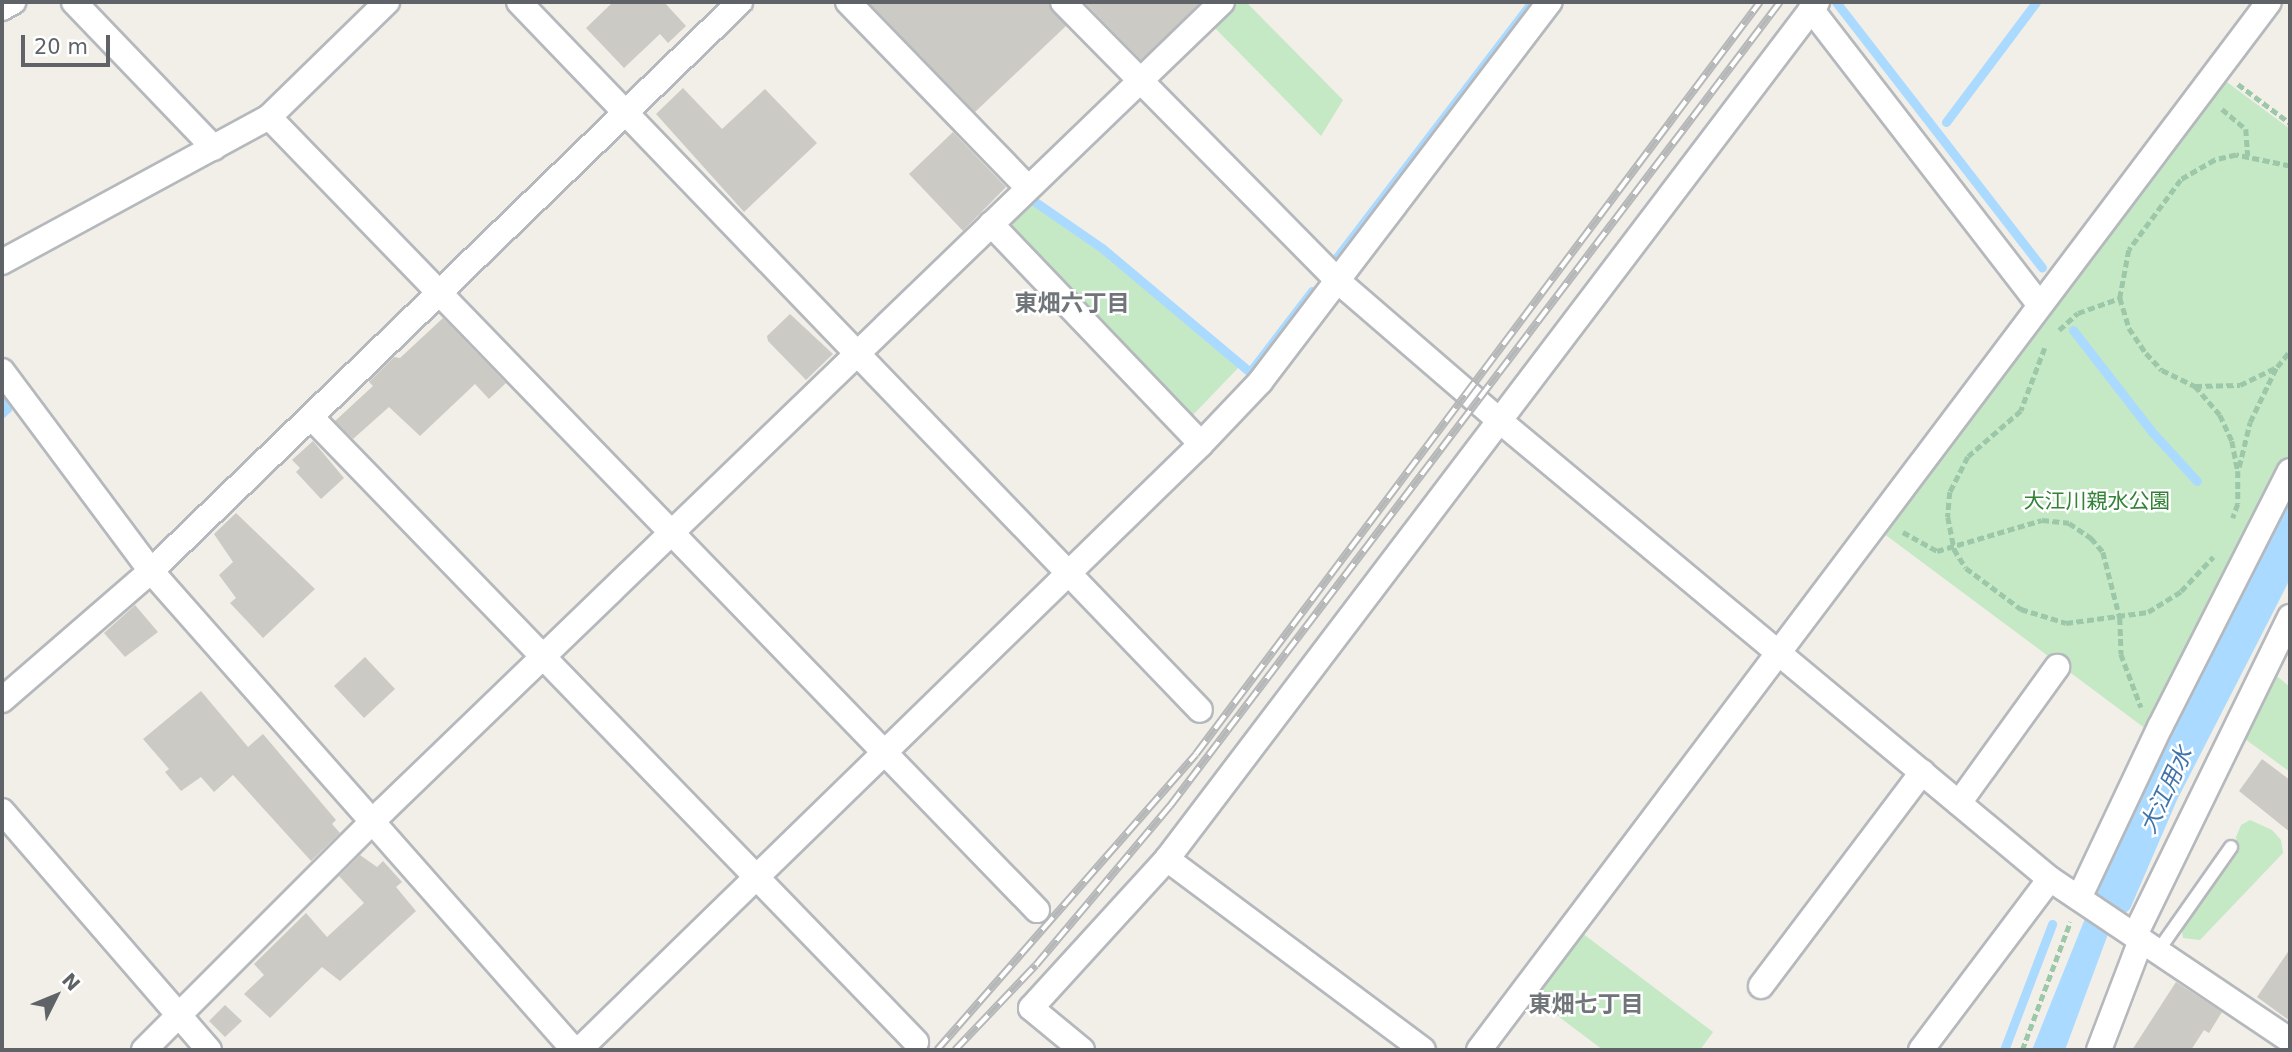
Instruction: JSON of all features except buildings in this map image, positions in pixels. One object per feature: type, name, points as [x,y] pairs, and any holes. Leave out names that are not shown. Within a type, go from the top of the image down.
[{"type":"street","points":[[2,8],[13,2]]},
{"type":"street","points":[[74,2],[214,148]]},
{"type":"street","points":[[2,262],[269,117],[387,2]]},
{"type":"street","points":[[519,2],[1200,710]]},
{"type":"street","points":[[2,700],[151,571],[740,2]]},
{"type":"street","points":[[848,2],[1028,188]]},
{"type":"street","points":[[1063,2],[1339,282],[1500,421],[2050,879],[2290,1040]]},
{"type":"street","points":[[144,1050],[372,822],[1222,2]]},
{"type":"street","points":[[2,371],[151,571],[576,1050],[1069,573],[1201,444],[1260,382],[1339,282],[1550,2]]},
{"type":"street","points":[[1479,1050],[1776,650],[2269,2]]},
{"type":"street","points":[[1082,1050],[1031,1008],[1167,859],[1814,5],[2039,304]]},
{"type":"street","points":[[269,117],[1037,910]]},
{"type":"street","points":[[991,224],[1201,444]]},
{"type":"street","points":[[311,417],[916,1042]]},
{"type":"street","points":[[2082,900],[2160,727],[2290,471]]},
{"type":"street","points":[[2099,1050],[2140,939],[2281,662],[2290,617]]},
{"type":"street","points":[[1959,803],[2057,667]]},
{"type":"street","points":[[1761,986],[1922,772]]},
{"type":"street","points":[[2,811],[209,1050]]},
{"type":"street","points":[[1167,859],[1423,1050]]},
{"type":"street","points":[[1921,1050],[2050,879]]},
{"type":"lane","points":[[2140,939],[2231,847]]},
{"type":"path","points":[[2218,69],[2290,122]]},
{"type":"path","points":[[2200,94],[2241,121],[2248,156]]},
{"type":"path","points":[[2238,471],[2220,415],[2194,386],[2162,370],[2146,354],[2129,328],[2120,298],[2129,250],[2181,180],[2215,160],[2248,156],[2290,166]]},
{"type":"path","points":[[2120,298],[2078,313],[2056,332],[2045,348],[2032,391],[2021,411],[2008,426],[1990,434],[1959,467],[1948,517],[1954,549],[1966,568],[2021,609],[2066,622],[2120,618],[2148,612],[2181,591],[2219,547]]},
{"type":"path","points":[[2231,523],[2238,504],[2238,471],[2250,422],[2277,367],[2290,351]]},
{"type":"path","points":[[2194,386],[2240,384],[2277,367]]},
{"type":"path","points":[[1881,513],[1922,546],[1937,551],[1954,549],[2024,523],[2069,523],[2103,552],[2120,618],[2121,654],[2134,695],[2148,719],[2160,727]]},
{"type":"path","points":[[2022,1050],[2082,900]]},
{"type":"green space","points":[[1234,2],[1246,2],[1343,100],[1321,136],[1211,24]]},
{"type":"green space","name":"大江川親水公園","points":[[2224,80],[2290,129],[2290,457],[2150,732],[1883,533]]},
{"type":"green space","points":[[1029,201],[1100,249],[1239,367],[1190,418],[1000,223]]},
{"type":"green space","points":[[2273,673],[2290,687],[2290,772],[2241,736]]},
{"type":"green space","points":[[2250,820],[2272,830],[2281,840],[2283,853],[2200,940],[2183,938],[2181,925],[2238,850],[2236,837],[2241,825]]},
{"type":"green space","points":[[1582,933],[1713,1032],[1700,1050],[1603,1050],[1534,998]]},
{"type":"water","name":"大江用水","points":[[2290,492],[2290,579],[2177,800],[2130,909],[2111,926],[2065,1050],[2032,1050],[2136,792]]},
{"type":"waterway","points":[[1334,261],[1532,2]]},
{"type":"waterway","points":[[1836,2],[2042,268]]},
{"type":"waterway","points":[[1946,122],[2036,2]]},
{"type":"waterway","points":[[1031,199],[1102,248],[1250,372],[1312,291]]},
{"type":"waterway","points":[[2073,330],[2153,433],[2197,481]]},
{"type":"waterway","points":[[2,401],[7,408],[2,413]]},
{"type":"waterway","points":[[2004,1050],[2052,924]]},
{"type":"railway","points":[[937,1050],[1196,754],[1760,2]]},
{"type":"railway","points":[[955,1050],[1036,965],[1170,806],[1780,2]]},
{"type":"district","name":"東畑六丁目","points":[[1072,303]]},
{"type":"district","name":"東畑七丁目","points":[[1586,1004]]}]
